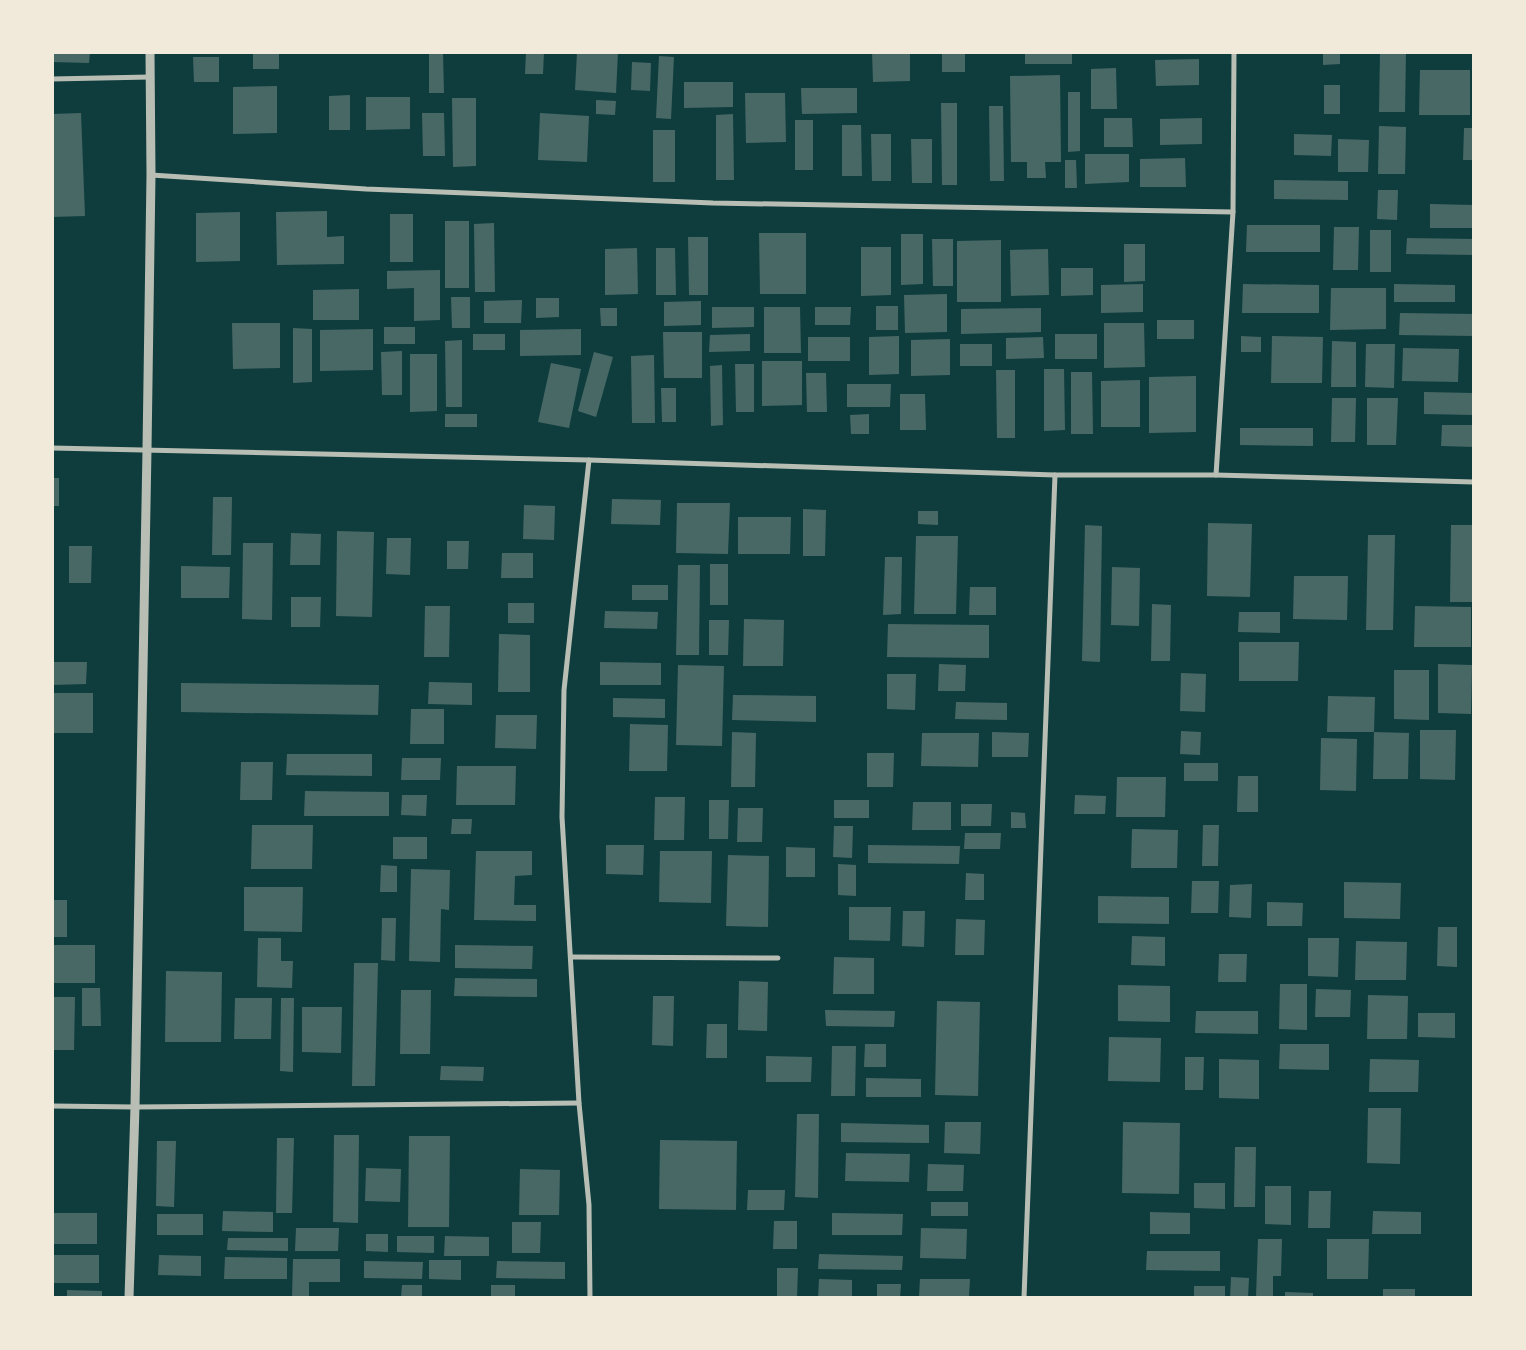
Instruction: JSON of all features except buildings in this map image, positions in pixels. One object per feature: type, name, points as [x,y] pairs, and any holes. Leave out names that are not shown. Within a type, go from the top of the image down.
[{"type":"street","points":[[129,1298],[135,1107],[147,450],[151,175],[150,52]]},
{"type":"street","points":[[1216,475],[1233,212],[1234,52]]},
{"type":"street","points":[[52,79],[150,77]]},
{"type":"street","points":[[151,175],[366,190],[713,203],[1233,212]]},
{"type":"street","points":[[52,448],[589,460],[1055,475],[1216,475],[1474,482]]},
{"type":"street","points":[[589,460],[564,690],[562,817],[572,957],[579,1103],[589,1205],[590,1298]]},
{"type":"street","points":[[1024,1298],[1055,475]]},
{"type":"street","points":[[572,957],[778,958]]},
{"type":"street","points":[[52,1106],[579,1103]]}]
